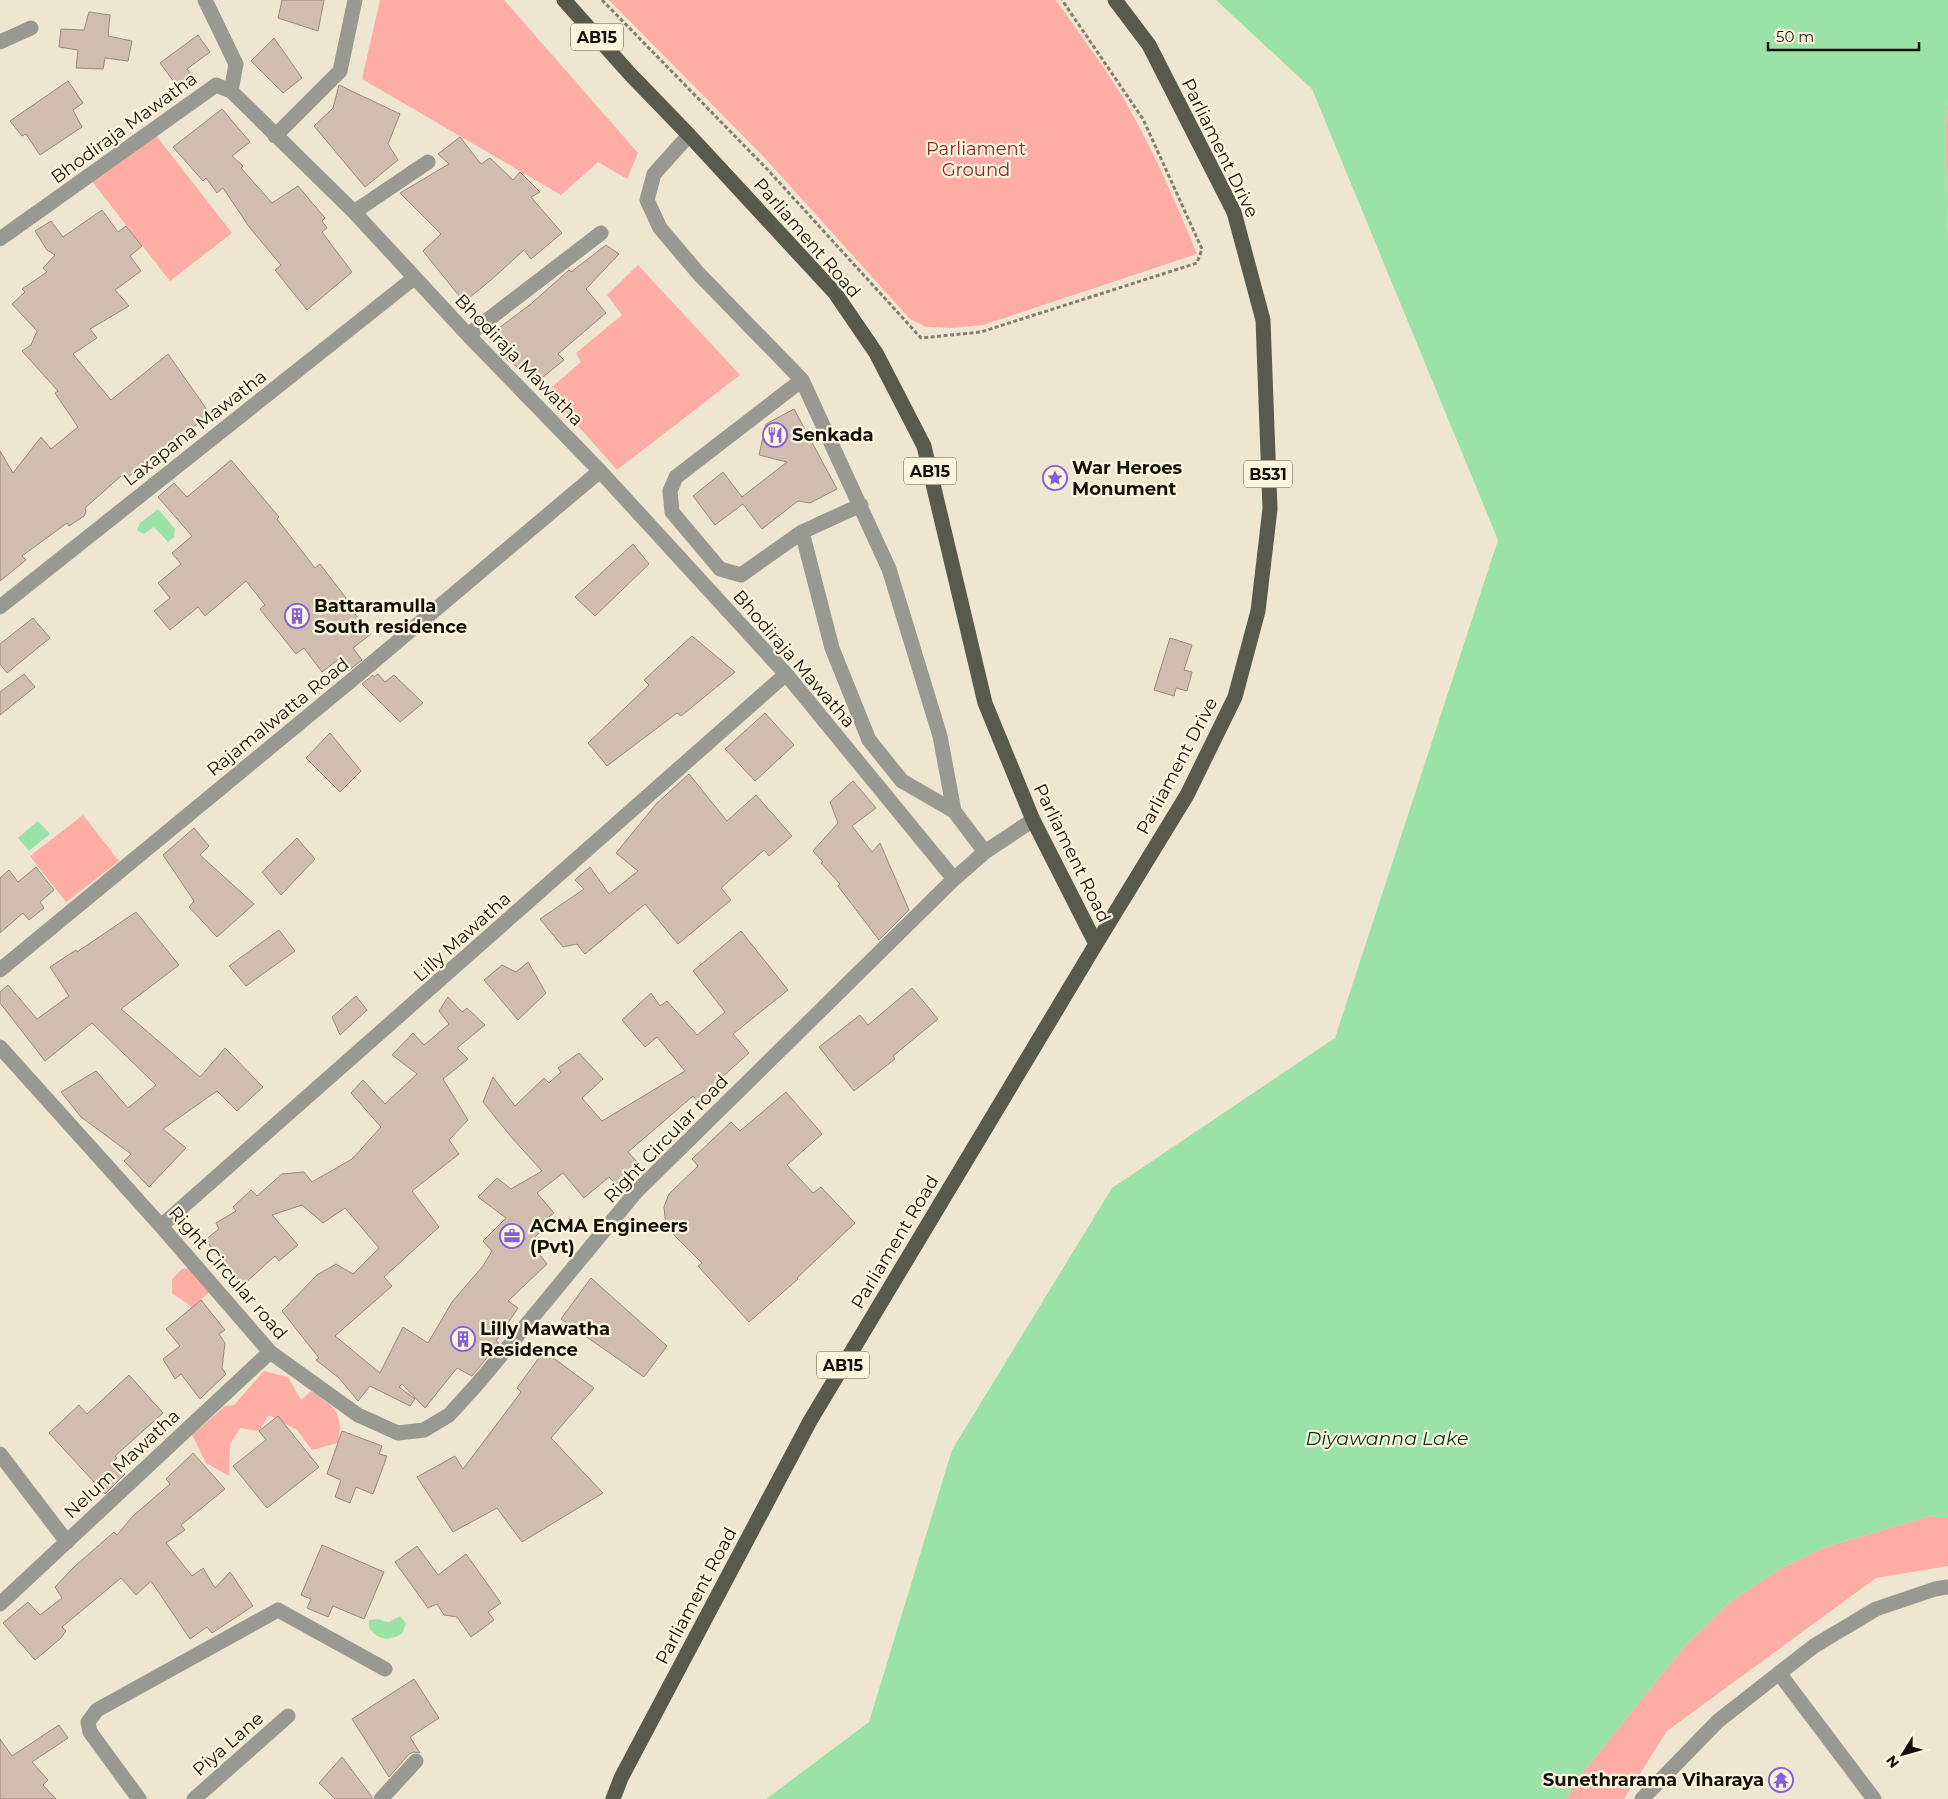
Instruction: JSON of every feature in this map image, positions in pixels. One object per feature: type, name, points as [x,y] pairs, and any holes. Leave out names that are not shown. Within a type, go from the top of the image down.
[{"type":"main road","name":"Parliament Road","points":[[564,0],[630,74],[835,293],[876,353],[924,446],[985,703],[1032,820],[1096,944],[810,1421],[622,1778],[613,1799]]},
{"type":"main road","name":"Parliament Drive","points":[[1096,944],[1187,795],[1236,696],[1258,611],[1270,509],[1263,320],[1234,212],[1149,45],[1115,0]]},
{"type":"street","points":[[204,0],[236,64],[231,91]]},
{"type":"street","points":[[276,136],[340,71],[355,0]]},
{"type":"street","points":[[0,42],[31,28]]},
{"type":"street","name":"Bhodiraja Mawatha","points":[[0,240],[216,85],[231,91],[354,212],[468,335],[600,471],[786,674],[954,879]]},
{"type":"street","points":[[689,135],[654,174],[647,200],[660,228],[698,273],[802,380],[889,569],[940,736],[954,811]]},
{"type":"street","points":[[354,212],[428,162]]},
{"type":"street","points":[[468,335],[601,233]]},
{"type":"street","name":"Laxapana Mawatha","points":[[0,607],[414,278]]},
{"type":"street","points":[[802,380],[676,477],[670,491],[672,512],[720,569],[740,575],[802,532],[861,505]]},
{"type":"street","name":"Rajamalwatta Road","points":[[0,970],[353,679],[600,471]]},
{"type":"street","points":[[802,532],[832,648],[869,740],[902,781],[954,811],[985,852]]},
{"type":"street","name":"Lilly Mawatha","points":[[161,1226],[786,674]]},
{"type":"street","name":"Right Circular road","points":[[0,1047],[161,1226],[270,1352],[358,1415],[398,1433],[424,1430],[449,1415],[480,1382],[636,1192],[954,879],[985,852],[1032,820]]},
{"type":"street","name":"Nelum Mawatha","points":[[0,1604],[270,1352]]},
{"type":"street","points":[[0,1454],[67,1542]]},
{"type":"street","points":[[1642,1799],[1718,1721],[1814,1646],[1876,1609],[1935,1589],[1948,1588]]},
{"type":"street","points":[[138,1799],[90,1732],[88,1722],[97,1710],[278,1610],[385,1669]]},
{"type":"street","points":[[1779,1672],[1874,1799]]},
{"type":"street","name":"Piya Lane","points":[[194,1799],[288,1716]]},
{"type":"street","points":[[381,1799],[416,1761]]},
{"type":"path","points":[[602,0],[767,168],[920,338],[981,332],[1197,264],[1202,249],[1143,119],[1062,0]]},
{"type":"green space","points":[[380,0],[504,0],[638,153],[627,179],[598,162],[561,195],[362,79]]},
{"type":"green space","name":"Parliament Ground","points":[[609,0],[1056,0],[1125,101],[1164,176],[1197,254],[983,325],[952,328],[926,327],[910,319],[763,156]]},
{"type":"green space","points":[[1948,100],[1948,238],[1945,127]]},
{"type":"green space","points":[[155,134],[232,233],[170,281],[90,179]]},
{"type":"green space","points":[[638,265],[740,375],[617,470],[547,391],[581,362],[576,353],[622,315],[607,295]]},
{"type":"green space","points":[[83,815],[119,861],[66,902],[30,856]]},
{"type":"green space","points":[[195,1267],[211,1291],[192,1307],[172,1293],[172,1279],[182,1269]]},
{"type":"green space","points":[[264,1371],[288,1377],[301,1400],[311,1391],[332,1407],[340,1424],[338,1443],[312,1450],[297,1430],[269,1415],[259,1431],[240,1428],[230,1444],[229,1476],[206,1463],[192,1435],[225,1406],[234,1405]]},
{"type":"green space","points":[[1931,1516],[1948,1518],[1948,1566],[1876,1578],[1667,1731],[1624,1799],[1566,1799],[1584,1771],[1684,1647],[1729,1603],[1778,1570],[1825,1547]]},
{"type":"water","name":"Diyawanna Lake","points":[[1216,0],[1948,0],[1948,100],[1945,127],[1948,238],[1948,1518],[1931,1516],[1825,1547],[1778,1570],[1729,1603],[1684,1647],[1584,1771],[1566,1799],[766,1799],[869,1722],[952,1450],[1112,1188],[1335,1038],[1498,540],[1312,89]]},
{"type":"water","points":[[158,509],[175,529],[174,537],[168,542],[154,527],[144,534],[137,530],[140,523]]},
{"type":"water","points":[[38,821],[50,834],[29,851],[18,838]]},
{"type":"water","points":[[400,1616],[406,1623],[402,1634],[392,1638],[378,1637],[370,1628],[369,1620],[378,1619],[389,1622]]},
{"type":"building","points":[[282,0],[324,0],[318,31],[278,18]]},
{"type":"building","points":[[89,12],[110,15],[108,36],[132,41],[128,61],[105,58],[103,69],[76,68],[78,50],[59,47],[61,29],[84,30]]},
{"type":"building","points":[[198,35],[210,52],[187,69],[192,75],[177,86],[160,63]]},
{"type":"building","points":[[274,38],[302,78],[283,93],[251,61]]},
{"type":"building","points":[[68,81],[83,103],[73,110],[82,127],[40,155],[26,134],[22,136],[10,121]]},
{"type":"building","points":[[339,85],[400,114],[388,144],[398,160],[365,187],[314,126],[333,108]]},
{"type":"building","points":[[222,109],[250,142],[232,156],[243,166],[241,168],[272,203],[298,186],[325,218],[322,221],[327,228],[322,232],[352,272],[307,310],[275,270],[281,265],[250,228],[223,188],[217,193],[206,178],[203,181],[173,147]]},
{"type":"building","points":[[460,137],[481,164],[490,158],[513,180],[520,172],[540,192],[531,197],[562,233],[531,259],[524,250],[464,302],[423,251],[441,234],[400,193],[449,164],[438,154]]},
{"type":"building","points":[[102,210],[118,232],[126,226],[142,246],[130,256],[141,271],[115,290],[129,306],[90,329],[97,338],[73,354],[111,400],[168,354],[210,414],[124,480],[121,476],[85,508],[84,516],[69,526],[67,523],[22,556],[26,560],[0,581],[0,451],[13,473],[41,437],[51,449],[78,427],[55,393],[58,391],[22,351],[31,345],[37,331],[12,304],[25,292],[22,289],[47,272],[43,268],[55,255],[47,250],[35,231],[51,221],[63,237]]},
{"type":"building","points":[[606,245],[619,254],[586,289],[606,313],[558,354],[564,360],[538,381],[507,360],[491,334],[532,303],[569,270],[571,272]]},
{"type":"building","points":[[794,409],[837,489],[810,503],[798,501],[762,529],[743,504],[715,525],[693,496],[723,472],[742,497],[787,462],[759,455],[766,424]]},
{"type":"building","points":[[231,460],[279,517],[277,519],[315,568],[320,564],[346,598],[344,600],[371,634],[353,648],[362,660],[348,671],[339,659],[322,672],[304,648],[296,654],[260,609],[265,605],[246,581],[205,616],[198,607],[170,630],[154,611],[170,598],[158,583],[181,564],[172,553],[192,536],[158,497],[174,483],[187,497]]},
{"type":"building","points":[[633,544],[649,564],[595,616],[575,597]]},
{"type":"building","points":[[33,618],[50,638],[7,673],[0,664],[0,644]]},
{"type":"building","points":[[692,636],[735,672],[681,716],[677,713],[607,766],[588,743],[649,685],[644,680]]},
{"type":"building","points":[[1170,638],[1192,645],[1184,670],[1192,672],[1187,691],[1176,688],[1174,696],[1154,690]]},
{"type":"building","points":[[24,674],[35,687],[0,715],[0,692]]},
{"type":"building","points":[[378,674],[385,682],[394,675],[423,703],[400,722],[362,684],[373,675],[374,677]]},
{"type":"building","points":[[765,713],[794,745],[755,781],[725,749]]},
{"type":"building","points":[[330,733],[361,771],[340,792],[306,758]]},
{"type":"building","points":[[689,774],[727,821],[756,795],[792,836],[769,856],[764,850],[721,888],[731,900],[678,944],[645,904],[585,954],[577,944],[563,947],[540,919],[584,889],[575,880],[590,867],[609,894],[638,871],[616,853],[657,803]]},
{"type":"building","points":[[853,781],[876,808],[852,826],[872,852],[880,843],[909,910],[879,940],[838,886],[840,884],[813,851],[838,823],[830,802]]},
{"type":"building","points":[[194,828],[209,846],[200,855],[254,904],[217,937],[189,907],[194,901],[163,855]]},
{"type":"building","points":[[297,838],[315,859],[281,895],[262,872]]},
{"type":"building","points":[[36,867],[54,890],[40,902],[44,908],[29,920],[23,913],[0,933],[0,878],[9,870],[18,882]]},
{"type":"building","points":[[136,912],[179,965],[121,1009],[200,1077],[225,1048],[263,1087],[237,1111],[217,1091],[163,1129],[186,1148],[149,1187],[124,1161],[131,1154],[81,1117],[61,1092],[96,1071],[128,1108],[156,1085],[92,1023],[45,1061],[0,1003],[0,992],[8,985],[37,1019],[69,996],[50,967],[76,950],[77,952]]},
{"type":"building","points":[[279,930],[295,951],[246,986],[229,966]]},
{"type":"building","points":[[741,931],[788,990],[733,1034],[749,1053],[720,1079],[726,1086],[701,1106],[693,1096],[628,1152],[638,1163],[616,1184],[609,1177],[584,1198],[563,1173],[537,1193],[554,1213],[535,1227],[540,1232],[530,1242],[547,1264],[508,1301],[518,1308],[496,1341],[499,1343],[472,1376],[457,1368],[425,1408],[402,1384],[399,1387],[415,1399],[410,1406],[370,1386],[358,1401],[339,1378],[316,1360],[319,1358],[282,1311],[317,1275],[336,1264],[353,1274],[379,1248],[345,1208],[323,1223],[302,1205],[272,1215],[298,1245],[279,1261],[275,1256],[243,1285],[205,1240],[219,1229],[216,1223],[236,1211],[233,1207],[251,1190],[257,1196],[282,1174],[304,1172],[312,1182],[352,1159],[381,1127],[351,1093],[363,1080],[385,1104],[417,1074],[392,1055],[413,1033],[424,1045],[449,1024],[439,1011],[448,997],[462,1012],[467,1008],[485,1025],[457,1048],[468,1059],[443,1079],[468,1120],[449,1140],[459,1154],[412,1191],[439,1227],[384,1277],[392,1286],[335,1336],[380,1373],[403,1327],[428,1343],[452,1302],[483,1266],[492,1251],[483,1241],[506,1218],[478,1197],[497,1178],[511,1189],[542,1171],[483,1102],[493,1077],[515,1106],[544,1078],[549,1083],[561,1072],[558,1068],[579,1053],[603,1079],[582,1098],[602,1121],[685,1071],[657,1037],[645,1047],[622,1020],[651,993],[660,1006],[667,1001],[697,1035],[725,1012],[693,971]]},
{"type":"building","points":[[528,962],[546,993],[518,1020],[484,980],[502,965],[516,972]]},
{"type":"building","points":[[912,988],[938,1019],[893,1056],[895,1059],[854,1091],[819,1047],[860,1015],[868,1025]]},
{"type":"building","points":[[356,996],[367,1010],[340,1035],[332,1017]]},
{"type":"building","points":[[786,1092],[822,1134],[787,1165],[813,1193],[821,1187],[855,1223],[798,1279],[749,1322],[698,1266],[702,1263],[666,1227],[664,1207],[669,1194],[698,1166],[692,1159],[731,1122],[740,1131]]},
{"type":"building","points":[[591,1278],[667,1346],[644,1377],[561,1319]]},
{"type":"building","points":[[201,1300],[225,1330],[219,1334],[225,1343],[222,1368],[226,1374],[200,1399],[181,1374],[175,1379],[163,1359],[180,1346],[166,1329]]},
{"type":"building","points":[[544,1351],[594,1388],[551,1438],[603,1493],[522,1542],[497,1508],[453,1532],[417,1477],[455,1456],[463,1469],[521,1392],[517,1388]]},
{"type":"building","points":[[129,1375],[163,1413],[115,1456],[117,1458],[113,1462],[125,1474],[105,1494],[49,1433],[79,1405],[87,1414]]},
{"type":"building","points":[[278,1416],[319,1467],[267,1508],[233,1466],[266,1440],[259,1431]]},
{"type":"building","points":[[342,1431],[382,1446],[379,1454],[387,1456],[373,1494],[356,1487],[350,1503],[335,1497],[341,1480],[327,1474]]},
{"type":"building","points":[[193,1453],[225,1489],[181,1525],[185,1530],[166,1543],[192,1576],[203,1568],[215,1588],[230,1572],[253,1606],[212,1633],[207,1627],[190,1639],[151,1581],[136,1595],[121,1578],[62,1627],[66,1631],[61,1638],[35,1660],[3,1623],[28,1602],[40,1615],[62,1598],[55,1587],[74,1567],[114,1532],[117,1535],[133,1516],[170,1484],[166,1479]]},
{"type":"building","points":[[322,1545],[384,1572],[364,1619],[333,1606],[328,1617],[307,1608],[311,1599],[301,1595]]},
{"type":"building","points":[[417,1546],[438,1575],[466,1554],[501,1603],[488,1612],[494,1620],[471,1637],[457,1617],[444,1615],[437,1604],[428,1608],[395,1562]]},
{"type":"building","points":[[414,1679],[439,1718],[410,1737],[420,1753],[414,1752],[409,1754],[389,1777],[352,1719]]},
{"type":"building","points":[[59,1725],[68,1738],[32,1762],[48,1780],[43,1785],[56,1799],[0,1799],[0,1739],[12,1756]]},
{"type":"building","points":[[342,1757],[372,1799],[335,1799],[319,1783]]},
{"type":"place","name":"Senkada","points":[[775,435]]},
{"type":"place","name":"War Heroes Monument","points":[[1055,478]]},
{"type":"place","name":"Battaramulla South residence","points":[[297,616]]},
{"type":"place","name":"ACMA Engineers (Pvt)","points":[[512,1236]]},
{"type":"place","name":"Lilly Mawatha Residence","points":[[463,1339]]},
{"type":"place","name":"Sunethrarama Viharaya","points":[[1781,1780]]}]
